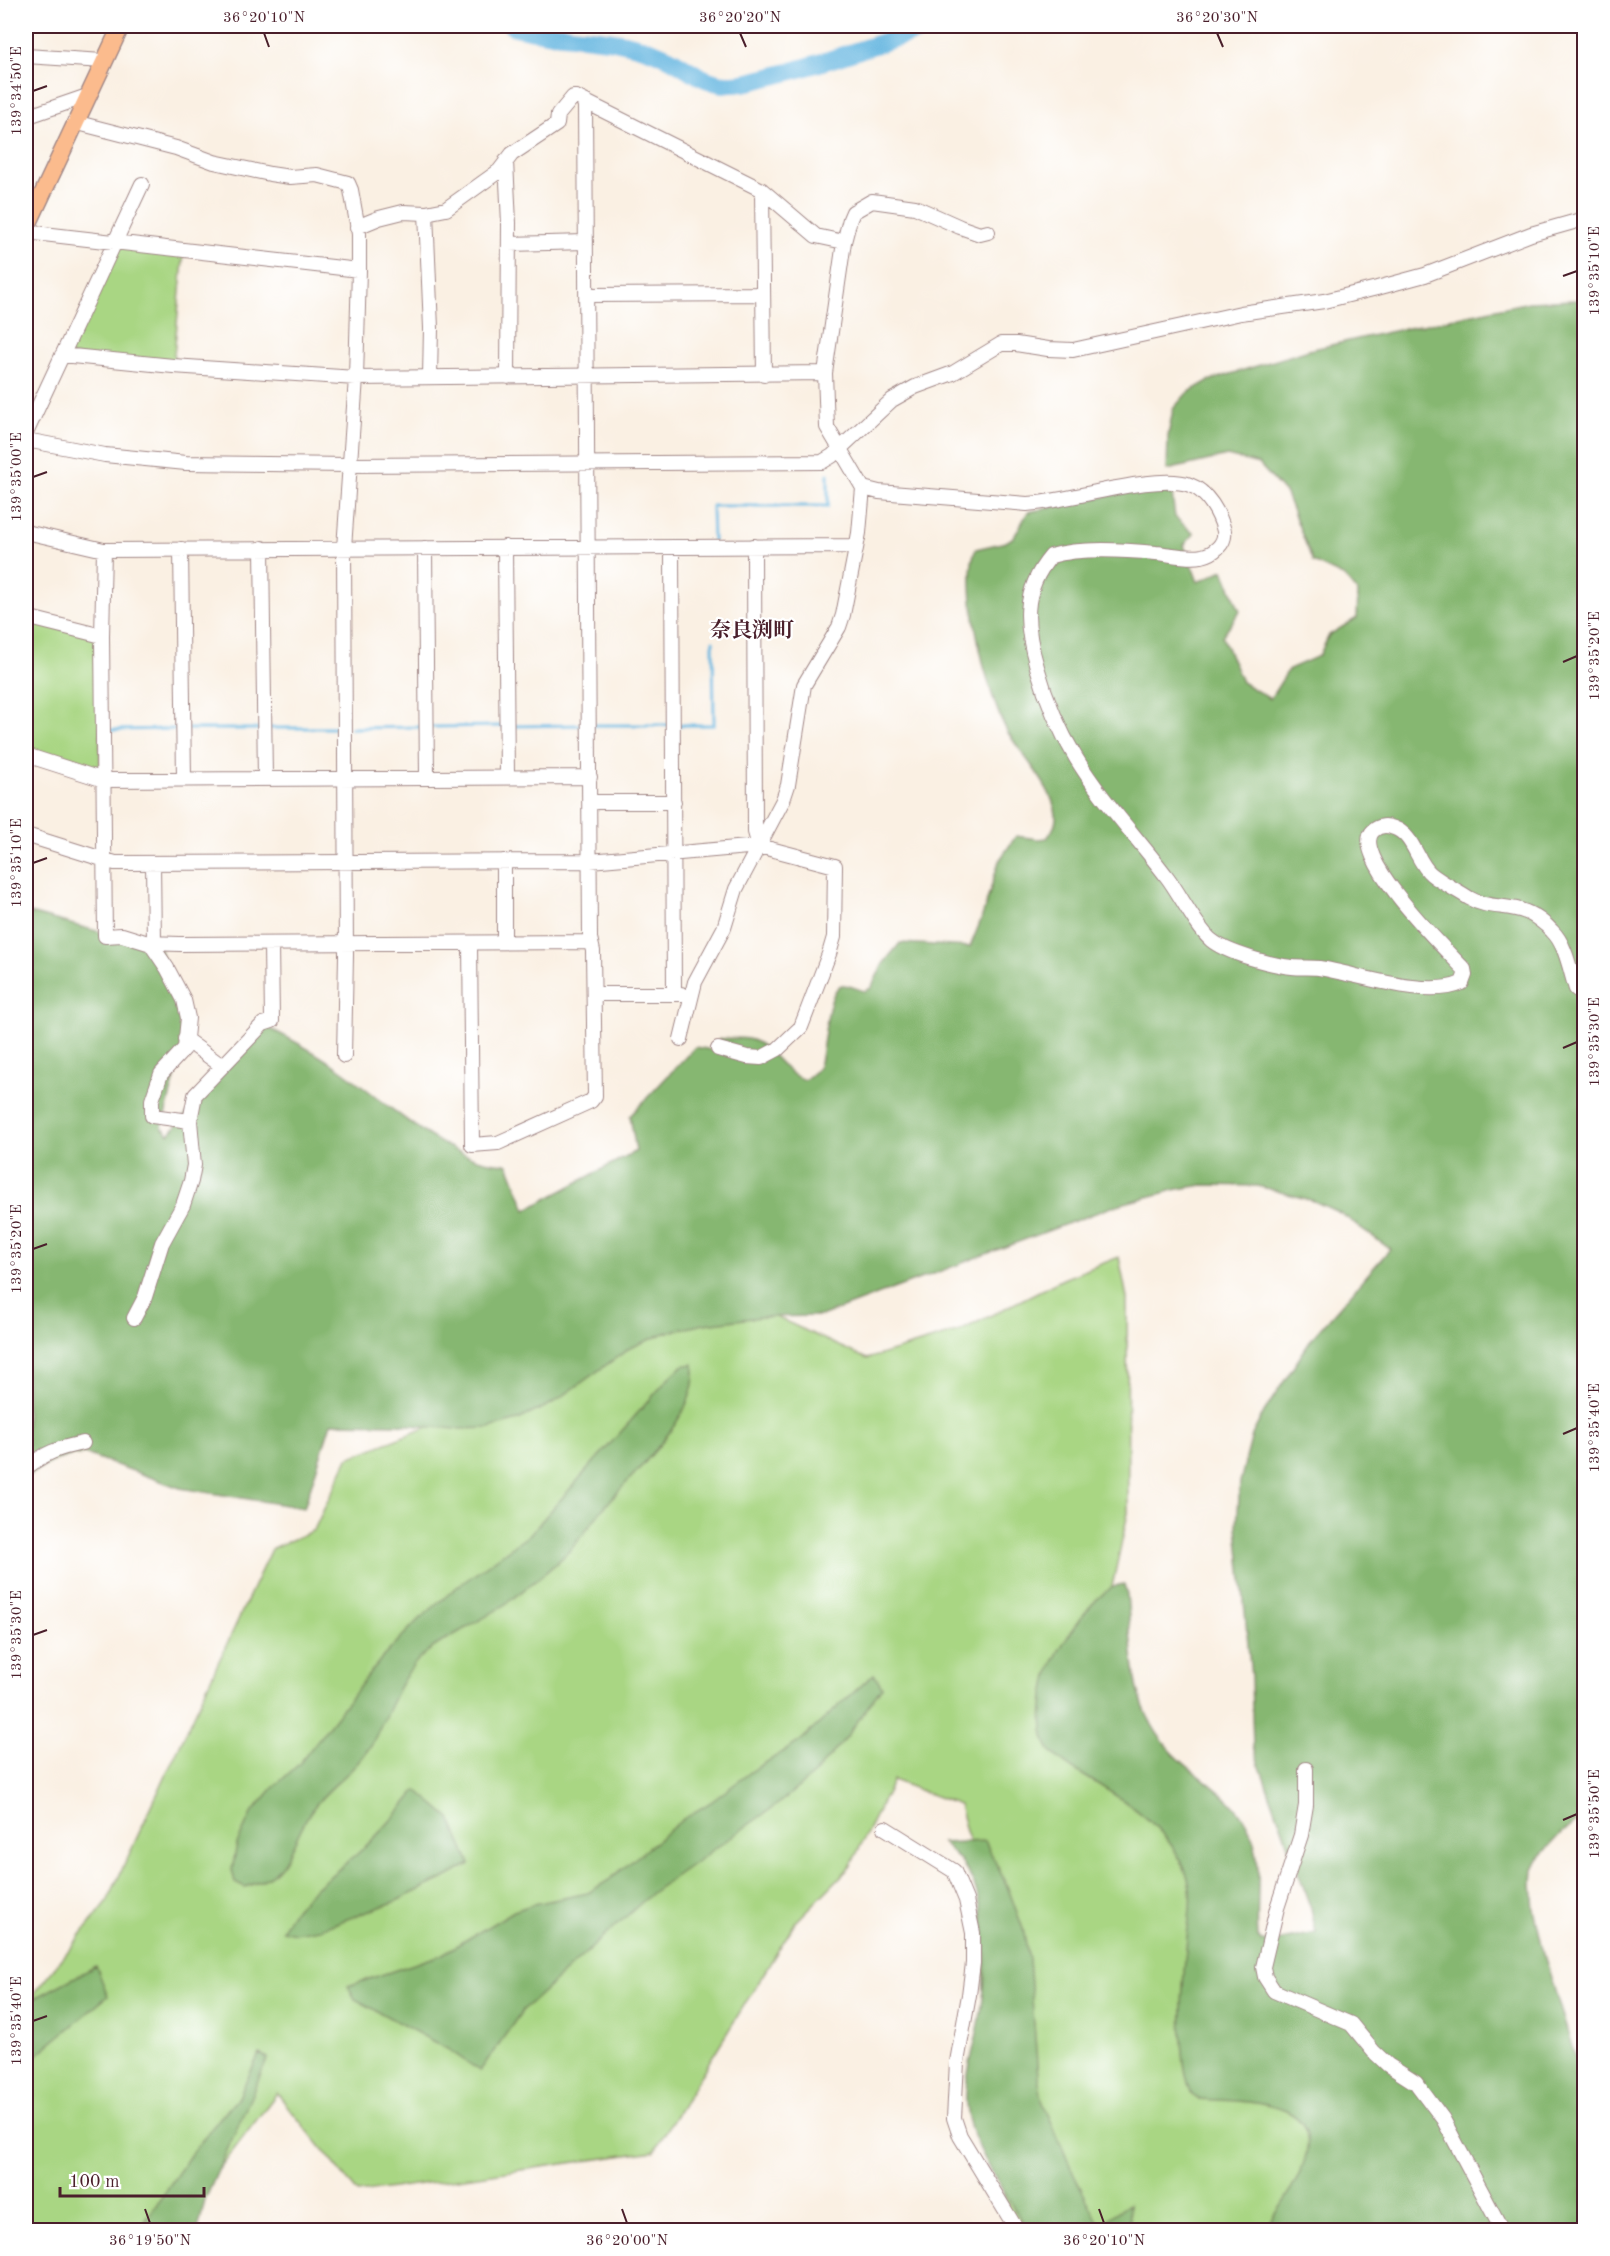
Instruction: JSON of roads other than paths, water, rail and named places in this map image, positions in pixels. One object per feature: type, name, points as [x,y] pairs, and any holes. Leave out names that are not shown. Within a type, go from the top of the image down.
[{"type":"main road","points":[[26,231],[74,122],[121,26]]},
{"type":"street","points":[[26,56],[103,62]]},
{"type":"street","points":[[26,117],[87,96]]},
{"type":"street","points":[[357,227],[403,212],[441,211],[466,196],[499,171],[512,154],[557,124],[558,115],[573,97],[762,190],[816,236],[844,242]]},
{"type":"street","points":[[470,943],[472,1145],[498,1143],[591,1101],[595,1096],[590,861],[585,102]]},
{"type":"street","points":[[74,122],[176,148],[214,162],[274,175],[290,177],[317,175],[341,180],[350,185],[357,227],[359,270],[356,378],[348,465],[344,548],[346,862],[344,1056]]},
{"type":"street","points":[[506,161],[508,377]]},
{"type":"street","points":[[26,433],[142,184]]},
{"type":"street","points":[[762,190],[764,375]]},
{"type":"street","points":[[681,1039],[698,974],[724,928],[736,889],[789,785],[804,685],[839,627],[856,546],[863,488],[827,427],[825,374],[844,242],[853,212],[872,201],[915,207],[980,234],[988,232]]},
{"type":"street","points":[[426,213],[431,328],[430,377]]},
{"type":"street","points":[[26,440],[105,455],[186,463],[348,465],[822,462],[892,400],[915,387],[953,372],[1001,344],[1073,350],[1241,313],[1324,301],[1425,275],[1531,234],[1584,219]]},
{"type":"street","points":[[26,231],[359,270]]},
{"type":"street","points":[[508,244],[586,242]]},
{"type":"street","points":[[587,295],[763,294]]},
{"type":"street","points":[[62,355],[173,366],[356,378],[825,374]]},
{"type":"street","points":[[863,488],[879,492],[1027,504],[1046,503],[1147,483],[1173,481],[1191,485],[1210,501],[1219,515],[1224,536],[1217,548],[1200,557],[1143,552],[1082,551],[1051,556],[1041,567],[1033,588],[1027,609],[1027,627],[1043,686],[1057,723],[1076,759],[1123,824],[1166,876],[1204,931],[1212,940],[1235,951],[1276,965],[1318,968],[1393,985],[1444,988],[1462,983],[1465,975],[1464,969],[1416,918],[1377,867],[1368,842],[1369,836],[1376,828],[1393,827],[1408,838],[1429,873],[1479,904],[1526,912],[1551,930],[1559,939],[1576,989],[1584,994]]},
{"type":"street","points":[[26,532],[104,550],[856,546]]},
{"type":"street","points":[[754,546],[755,832],[759,846]]},
{"type":"street","points":[[672,547],[674,994]]},
{"type":"street","points":[[262,548],[265,778]]},
{"type":"street","points":[[425,548],[427,778]]},
{"type":"street","points":[[505,548],[507,777]]},
{"type":"street","points":[[181,549],[184,779]]},
{"type":"street","points":[[104,550],[102,636],[105,936],[122,935],[152,943],[271,944],[591,940]]},
{"type":"street","points":[[26,620],[102,636]]},
{"type":"street","points":[[26,755],[104,780],[590,777]]},
{"type":"street","points":[[590,802],[674,801]]},
{"type":"street","points":[[26,835],[115,863],[590,861],[759,846],[835,866],[834,937],[801,1027],[792,1038],[761,1058],[747,1057],[718,1049]]},
{"type":"street","points":[[504,861],[504,942]]},
{"type":"street","points":[[153,863],[152,943],[184,1000],[188,1018],[185,1048],[161,1074],[152,1100],[152,1116],[190,1121]]},
{"type":"street","points":[[134,1318],[145,1297],[162,1243],[183,1205],[191,1181],[194,1165],[190,1121],[195,1095],[263,1024],[272,1021],[271,944]]},
{"type":"street","points":[[594,994],[692,994]]},
{"type":"street","points":[[186,1039],[222,1066]]},
{"type":"street","points":[[26,1468],[38,1458],[57,1448],[83,1443]]},
{"type":"street","points":[[1306,1769],[1306,1805],[1301,1835],[1277,1908],[1263,1967],[1264,1977],[1274,1991],[1351,2024],[1388,2065],[1416,2083],[1443,2119],[1502,2230]]},
{"type":"street","points":[[885,1828],[954,1871],[966,1899],[973,1933],[973,1963],[957,2062],[954,2118],[960,2136],[1017,2230]]},
{"type":"waterway","points":[[512,26],[551,34],[628,44],[667,57],[711,81],[733,84],[790,72],[938,26]]},
{"type":"waterway","points":[[713,541],[712,506],[828,506],[828,474]]},
{"type":"waterway","points":[[677,725],[714,725],[713,641]]},
{"type":"waterway","points":[[509,726],[584,725]]},
{"type":"waterway","points":[[593,725],[668,725]]},
{"type":"waterway","points":[[431,727],[503,726]]},
{"type":"waterway","points":[[350,728],[422,727]]},
{"type":"waterway","points":[[269,728],[341,728]]},
{"type":"waterway","points":[[110,730],[179,729]]},
{"type":"waterway","points":[[188,729],[260,729]]},
{"type":"district","name":"奈良渕町","points":[[752,631]]}]
